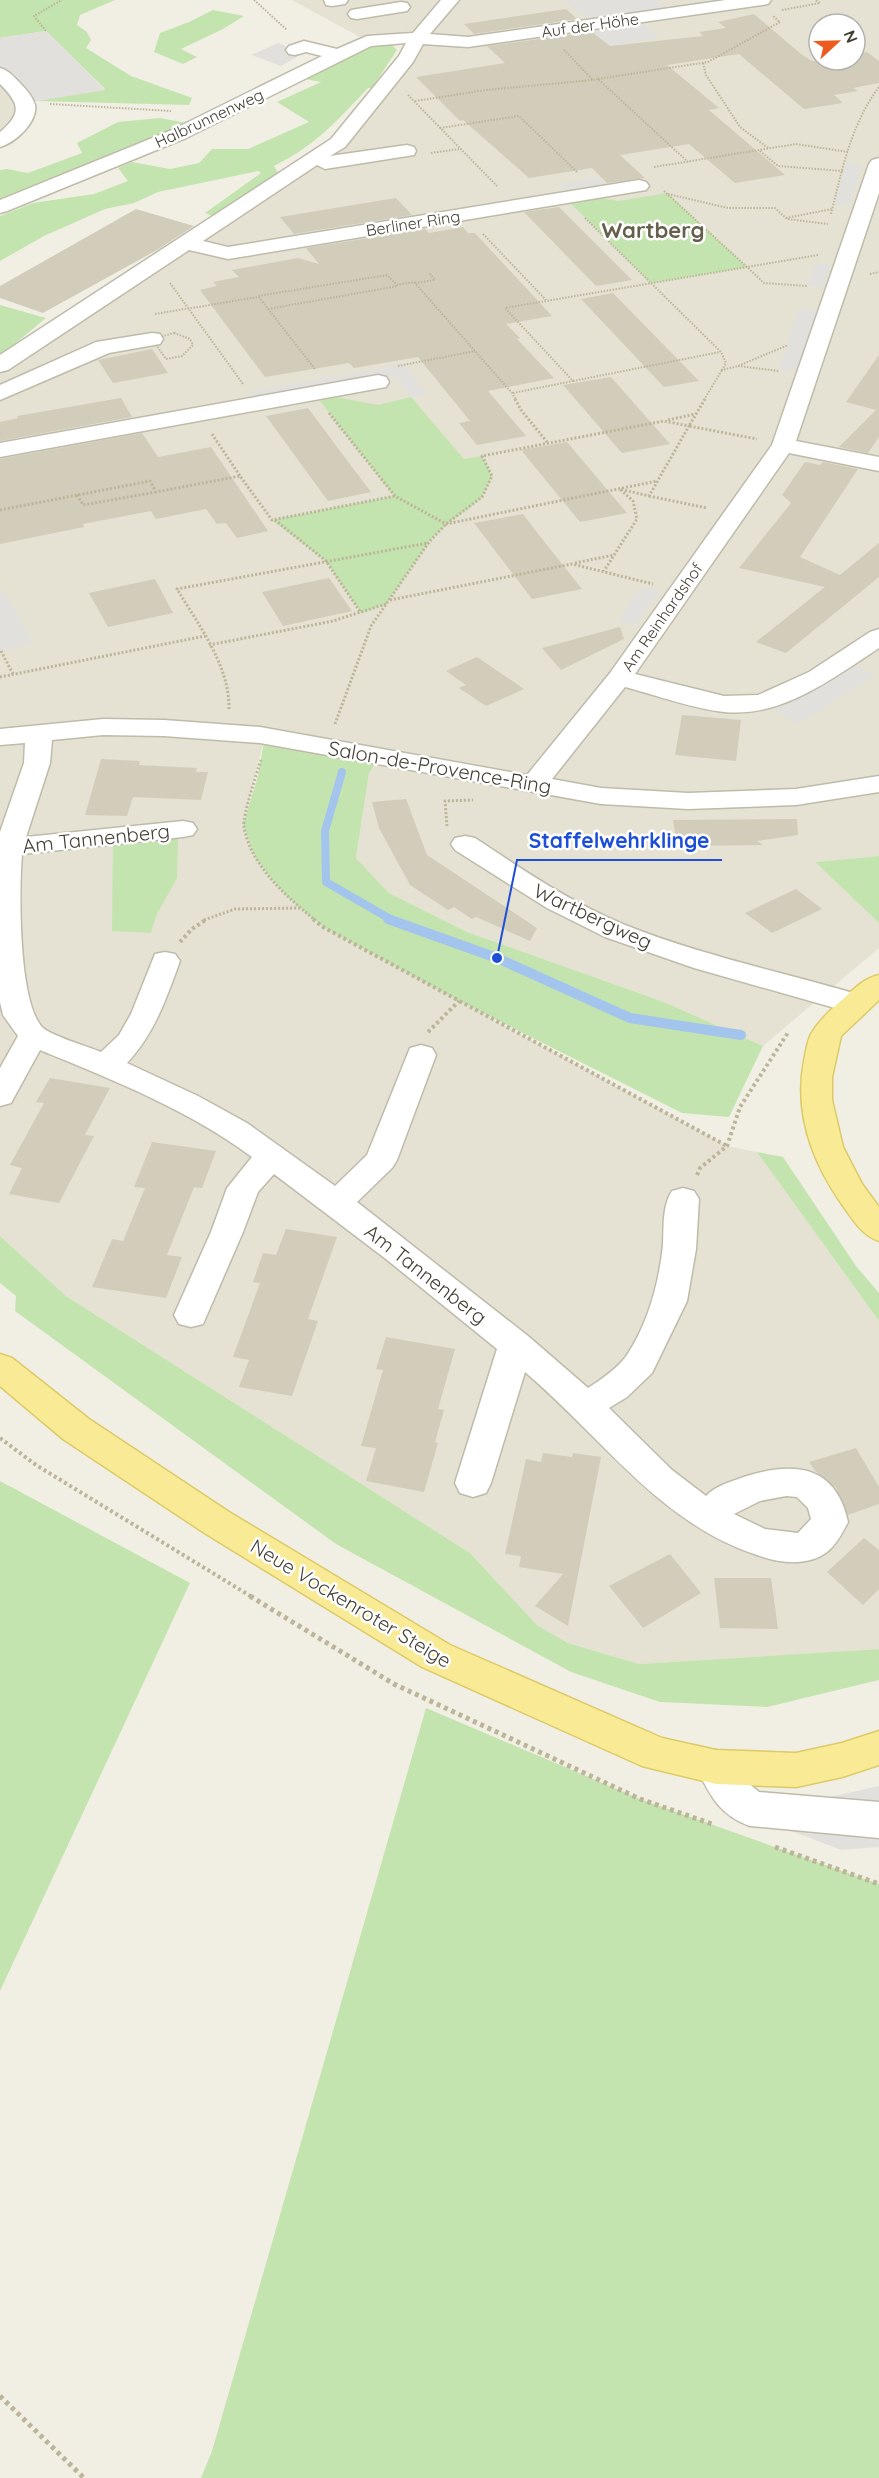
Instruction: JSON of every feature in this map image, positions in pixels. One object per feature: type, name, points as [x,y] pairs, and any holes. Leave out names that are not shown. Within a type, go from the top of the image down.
[{"type":"main road","points":[[879,984],[826,1035],[816,1070],[816,1116],[836,1167],[879,1229]]},
{"type":"main road","name":"Neue Vockenroter Steige","points":[[0,1366],[76,1429],[216,1522],[436,1656],[656,1754],[716,1767],[796,1770],[842,1760],[879,1748]]},
{"type":"street","points":[[0,365],[338,143],[407,58],[418,38],[450,0]]},
{"type":"street","name":"Auf der Höhe","points":[[418,38],[468,42],[559,32],[762,0]]},
{"type":"street","points":[[357,14],[401,8]]},
{"type":"street","name":"Halbrunnenweg","points":[[0,207],[179,134],[367,41],[378,30],[418,38]]},
{"type":"street","points":[[559,32],[577,40],[597,37]]},
{"type":"street","points":[[300,48],[339,55]]},
{"type":"street","points":[[0,73],[25,103],[26,113],[10,135],[0,141]]},
{"type":"street","points":[[326,163],[415,152]]},
{"type":"street","name":"Am Reinhardshof","points":[[534,784],[620,678],[775,443],[879,164]]},
{"type":"street","name":"Berliner Ring","points":[[187,243],[228,253],[472,205],[565,198],[639,186]]},
{"type":"street","points":[[0,393],[104,347],[152,339]]},
{"type":"street","points":[[0,450],[378,382]]},
{"type":"street","points":[[775,443],[879,464]]},
{"type":"street","points":[[620,678],[724,704],[763,704],[818,677],[879,637]]},
{"type":"street","name":"Salon-de-Provence-Ring","points":[[0,737],[103,727],[164,728],[265,736],[601,796],[688,801],[796,797],[879,784]]},
{"type":"street","name":"Am Tannenberg","points":[[39,732],[37,763],[9,847],[5,886],[12,989],[18,1016],[33,1036],[153,1086],[230,1128],[337,1203],[516,1345],[585,1406],[646,1470],[693,1506],[712,1517]]},
{"type":"street","name":"Am Tannenberg","points":[[9,847],[183,829]]},
{"type":"street","name":"Wartbergweg","points":[[465,844],[531,888],[614,930],[679,954],[799,986],[856,1004]]},
{"type":"street","points":[[106,1065],[130,1041],[146,1014],[165,961]]},
{"type":"street","points":[[0,1096],[33,1036]]},
{"type":"street","points":[[337,1203],[381,1160],[421,1055]]},
{"type":"street","points":[[191,1315],[227,1232],[243,1188],[272,1157]]},
{"type":"street","points":[[585,1406],[615,1388],[640,1364],[670,1301],[679,1249],[683,1199]]},
{"type":"street","points":[[473,1483],[516,1345]]},
{"type":"street","points":[[716,1767],[727,1789],[750,1809],[879,1820]]},
{"type":"path","points":[[46,31],[34,16],[62,0]]},
{"type":"path","points":[[254,0],[300,48]]},
{"type":"path","points":[[414,101],[486,90],[593,80],[703,63],[780,21],[768,12],[820,3],[815,0]]},
{"type":"path","points":[[559,32],[549,35],[593,80]]},
{"type":"path","points":[[703,63],[706,75],[740,126],[768,148]]},
{"type":"path","points":[[598,79],[688,162]]},
{"type":"path","points":[[807,286],[764,283],[667,193],[728,208],[775,208],[786,219],[828,225],[848,152],[868,99],[879,87]]},
{"type":"path","points":[[407,95],[508,198],[472,205],[546,301]]},
{"type":"path","points":[[49,104],[173,111]]},
{"type":"path","points":[[440,128],[519,116],[584,179]]},
{"type":"path","points":[[649,167],[796,144],[848,152]]},
{"type":"path","points":[[415,152],[460,149]]},
{"type":"path","points":[[759,150],[778,166],[843,171]]},
{"type":"path","points":[[565,198],[721,352],[726,363],[649,495]]},
{"type":"path","points":[[786,219],[832,209]]},
{"type":"path","points":[[573,381],[505,308],[818,253],[815,263]]},
{"type":"path","points":[[268,309],[435,280],[429,273]]},
{"type":"path","points":[[316,370],[258,296],[387,275],[397,285],[415,283]]},
{"type":"path","points":[[804,293],[810,278]]},
{"type":"path","points":[[415,283],[512,393],[521,410],[547,442]]},
{"type":"path","points":[[174,289],[249,392]]},
{"type":"path","points":[[180,310],[258,297]]},
{"type":"path","points":[[722,370],[738,366],[788,345]]},
{"type":"path","points":[[410,363],[475,351]]},
{"type":"path","points":[[512,393],[721,352]]},
{"type":"path","points":[[738,366],[778,370]]},
{"type":"path","points":[[326,409],[395,496],[446,524],[658,481]]},
{"type":"path","points":[[332,734],[372,626],[429,542],[446,524],[467,510],[482,496],[492,476],[482,456],[695,414]]},
{"type":"path","points":[[664,421],[775,443]]},
{"type":"path","points":[[210,430],[272,520],[326,561],[361,613]]},
{"type":"path","points":[[77,495],[83,505],[240,476]]},
{"type":"path","points":[[0,510],[150,481],[156,492]]},
{"type":"path","points":[[620,489],[713,510]]},
{"type":"path","points":[[572,564],[604,571],[615,555],[637,519],[633,501],[620,489]]},
{"type":"path","points":[[274,520],[395,496]]},
{"type":"path","points":[[231,701],[205,636],[177,589],[429,542]]},
{"type":"path","points":[[209,645],[333,621],[388,603],[615,555]]},
{"type":"path","points":[[0,677],[205,636]]},
{"type":"path","points":[[1,651],[13,674]]},
{"type":"path","points":[[265,736],[258,776],[243,825],[256,859],[287,897],[323,927],[727,1146]]},
{"type":"path","points":[[465,844],[448,832],[445,801],[479,800]]},
{"type":"path","points":[[165,961],[186,935],[210,918],[229,909],[242,907],[300,908]]},
{"type":"path","points":[[444,1015],[459,1001]]},
{"type":"path","points":[[683,1199],[700,1168],[727,1146],[740,1107],[789,1031]]},
{"type":"path","points":[[0,2396],[84,2478]]},
{"type":"shaded area","points":[[292,0],[879,0],[879,856],[815,862],[879,923],[879,948],[763,1046],[664,1002],[467,932],[389,893],[356,858],[369,773],[381,757],[265,736],[243,825],[256,859],[287,897],[323,927],[727,1146],[757,1152],[879,1321],[879,1649],[639,1664],[568,1643],[537,1625],[470,1553],[66,1296],[0,1236],[0,365],[338,143],[417,39],[367,41]]},
{"type":"shaded area","points":[[564,0],[657,0],[666,8],[587,19]]},
{"type":"shaded area","points":[[641,22],[660,38],[609,46],[590,30]]},
{"type":"shaded area","points":[[46,31],[105,90],[25,103],[0,74],[0,38]]},
{"type":"shaded area","points":[[278,43],[304,53],[281,66],[251,55]]},
{"type":"shaded area","points":[[0,73],[25,103],[0,141]]},
{"type":"shaded area","points":[[846,162],[862,164],[850,206],[834,204]]},
{"type":"shaded area","points":[[598,177],[605,184],[564,190],[557,184]]},
{"type":"shaded area","points":[[465,214],[470,221],[283,252],[277,245]]},
{"type":"shaded area","points":[[815,263],[831,265],[824,287],[807,286]]},
{"type":"shaded area","points":[[799,309],[817,312],[799,371],[778,370]]},
{"type":"shaded area","points":[[404,364],[428,394],[411,397],[395,377],[258,403],[249,392]]},
{"type":"shaded area","points":[[641,587],[660,592],[635,625],[618,621]]},
{"type":"shaded area","points":[[0,590],[3,590],[34,644],[0,651]]},
{"type":"shaded area","points":[[854,664],[875,675],[798,724],[773,710]]},
{"type":"shaded area","points":[[879,1786],[879,1847],[841,1850],[773,1824],[821,1799]]},
{"type":"green space","points":[[0,0],[115,0],[80,15],[77,25],[87,32],[91,40],[86,48],[131,76],[192,98],[189,105],[36,101],[105,89],[46,31],[0,38]]},
{"type":"green space","points":[[213,10],[244,16],[181,49],[197,57],[183,64],[154,52],[160,33]]},
{"type":"green space","points":[[392,45],[397,50],[372,88],[368,88],[314,141],[274,166],[278,173],[213,216],[205,213],[261,173],[258,171],[158,192],[134,203],[105,209],[44,236],[0,261],[0,216],[33,203],[94,194],[128,181],[118,168],[132,162],[170,169],[199,163],[212,149],[248,149],[309,122],[277,102],[321,82],[305,79],[333,63],[372,46]]},
{"type":"green space","points":[[160,118],[187,123],[0,201],[0,170],[28,173],[82,153],[77,143],[118,122]]},
{"type":"green space","points":[[667,193],[747,267],[651,283],[565,198],[585,195],[618,201]]},
{"type":"green space","points":[[0,305],[46,318],[0,356]]},
{"type":"green space","points":[[336,397],[378,405],[411,397],[464,459],[482,456],[492,476],[482,497],[446,524],[429,542],[386,604],[361,613],[326,561],[272,520],[394,496],[320,401]]},
{"type":"green space","points":[[265,736],[381,756],[369,773],[356,858],[389,893],[467,932],[664,1002],[763,1046],[729,1117],[682,1113],[459,1001],[323,927],[287,897],[256,859],[243,825],[258,776]]},
{"type":"green space","points":[[178,837],[177,878],[156,916],[151,933],[112,931],[113,843]]},
{"type":"green space","points":[[879,856],[879,923],[815,862]]},
{"type":"green space","points":[[757,1152],[783,1157],[856,1266],[879,1293],[879,1321]]},
{"type":"green space","points":[[0,1236],[66,1296],[470,1553],[537,1625],[568,1643],[639,1664],[879,1649],[879,1680],[767,1707],[660,1702],[571,1672],[336,1544],[15,1311],[16,1296],[0,1283]]},
{"type":"green space","points":[[0,1481],[190,1583],[0,1991]]},
{"type":"green space","points":[[426,1708],[640,1799],[879,1884],[879,2478],[201,2478],[212,2451]]},
{"type":"building","points":[[566,9],[577,19],[474,34],[464,24]]},
{"type":"building","points":[[754,14],[807,58],[807,72],[867,72],[867,52],[879,61],[879,83],[853,88],[858,91],[834,95],[843,103],[804,109],[739,54],[667,65],[719,108],[709,110],[785,175],[735,183],[689,144],[620,155],[645,178],[607,183],[592,168],[529,178],[463,120],[460,121],[416,77],[505,63],[487,46],[592,32],[610,46],[703,36],[699,32],[726,28],[718,22]]},
{"type":"building","points":[[396,198],[412,215],[294,234],[280,217]]},
{"type":"building","points":[[559,207],[632,280],[596,286],[524,212]]},
{"type":"building","points":[[136,209],[194,226],[157,250],[43,313],[0,298],[0,286]]},
{"type":"building","points":[[463,227],[468,233],[475,233],[552,316],[506,324],[554,378],[488,391],[526,436],[477,445],[459,423],[470,421],[418,357],[354,368],[349,363],[265,377],[200,290],[217,286],[213,282],[239,277],[232,270],[298,258],[319,264],[306,248],[425,229],[429,233]]},
{"type":"building","points":[[613,293],[699,381],[664,387],[581,299]]},
{"type":"building","points":[[152,349],[168,373],[113,383],[98,360]]},
{"type":"building","points":[[879,355],[879,437],[868,453],[839,447],[876,410],[846,402]]},
{"type":"building","points":[[611,377],[670,444],[622,453],[563,385]]},
{"type":"building","points":[[121,398],[132,417],[0,441],[0,422],[18,418],[17,416]]},
{"type":"building","points":[[308,408],[371,492],[328,501],[266,416]]},
{"type":"building","points":[[142,433],[158,457],[211,447],[268,531],[237,538],[226,523],[217,524],[206,509],[156,519],[151,511],[83,524],[84,527],[0,544],[0,459]]},
{"type":"building","points":[[567,442],[627,513],[580,522],[521,450]]},
{"type":"building","points":[[805,462],[820,465],[823,462],[858,469],[800,557],[840,575],[879,543],[879,577],[786,653],[756,642],[825,587],[739,568],[791,503],[782,495]]},
{"type":"building","points":[[523,514],[582,589],[532,599],[474,523]]},
{"type":"building","points":[[329,578],[352,611],[283,626],[262,592]]},
{"type":"building","points":[[155,579],[173,613],[108,627],[89,593]]},
{"type":"building","points":[[620,627],[624,639],[561,670],[542,648]]},
{"type":"building","points":[[477,657],[524,689],[486,706],[459,688],[466,685],[446,671]]},
{"type":"building","points":[[682,715],[741,720],[736,761],[675,755]]},
{"type":"building","points":[[101,759],[140,761],[139,765],[197,768],[196,772],[208,772],[201,800],[133,797],[127,816],[85,815]]},
{"type":"building","points":[[406,799],[427,855],[537,928],[530,941],[476,917],[472,919],[454,907],[448,910],[410,885],[379,828],[372,802]]},
{"type":"building","points":[[797,819],[798,835],[757,841],[763,845],[677,846],[673,820]]},
{"type":"building","points":[[796,889],[822,909],[772,933],[745,913]]},
{"type":"building","points":[[50,1078],[110,1088],[85,1135],[94,1136],[59,1203],[9,1194],[22,1168],[10,1165],[44,1103],[36,1102]]},
{"type":"building","points":[[152,1142],[216,1151],[202,1188],[194,1187],[167,1255],[182,1257],[166,1298],[92,1287],[112,1239],[123,1241],[145,1188],[134,1187]]},
{"type":"building","points":[[286,1229],[337,1237],[308,1319],[318,1321],[292,1396],[239,1387],[249,1360],[233,1357],[260,1283],[253,1282],[263,1253],[276,1255]]},
{"type":"building","points":[[386,1337],[455,1349],[438,1409],[444,1410],[435,1442],[438,1443],[424,1492],[366,1481],[376,1448],[361,1446],[383,1370],[376,1369]]},
{"type":"building","points":[[856,1448],[879,1487],[879,1504],[848,1515],[836,1488],[816,1472],[809,1462]]},
{"type":"building","points":[[543,1453],[572,1457],[573,1453],[601,1457],[568,1626],[535,1606],[563,1574],[519,1567],[521,1556],[505,1554],[526,1459],[541,1462]]},
{"type":"building","points":[[864,1538],[879,1550],[879,1589],[863,1605],[827,1572]]},
{"type":"building","points":[[670,1554],[701,1593],[643,1628],[609,1586]]},
{"type":"building","points":[[714,1578],[771,1578],[778,1629],[720,1628]]},
{"type":"waterway","points":[[342,772],[325,831],[326,882],[392,920]]},
{"type":"waterway","points":[[388,919],[497,958],[630,1018],[741,1035]]},
{"type":"place","name":"Staffelwehrklinge","points":[[497,958]]},
{"type":"district","name":"Wartberg","points":[[653,230]]}]
